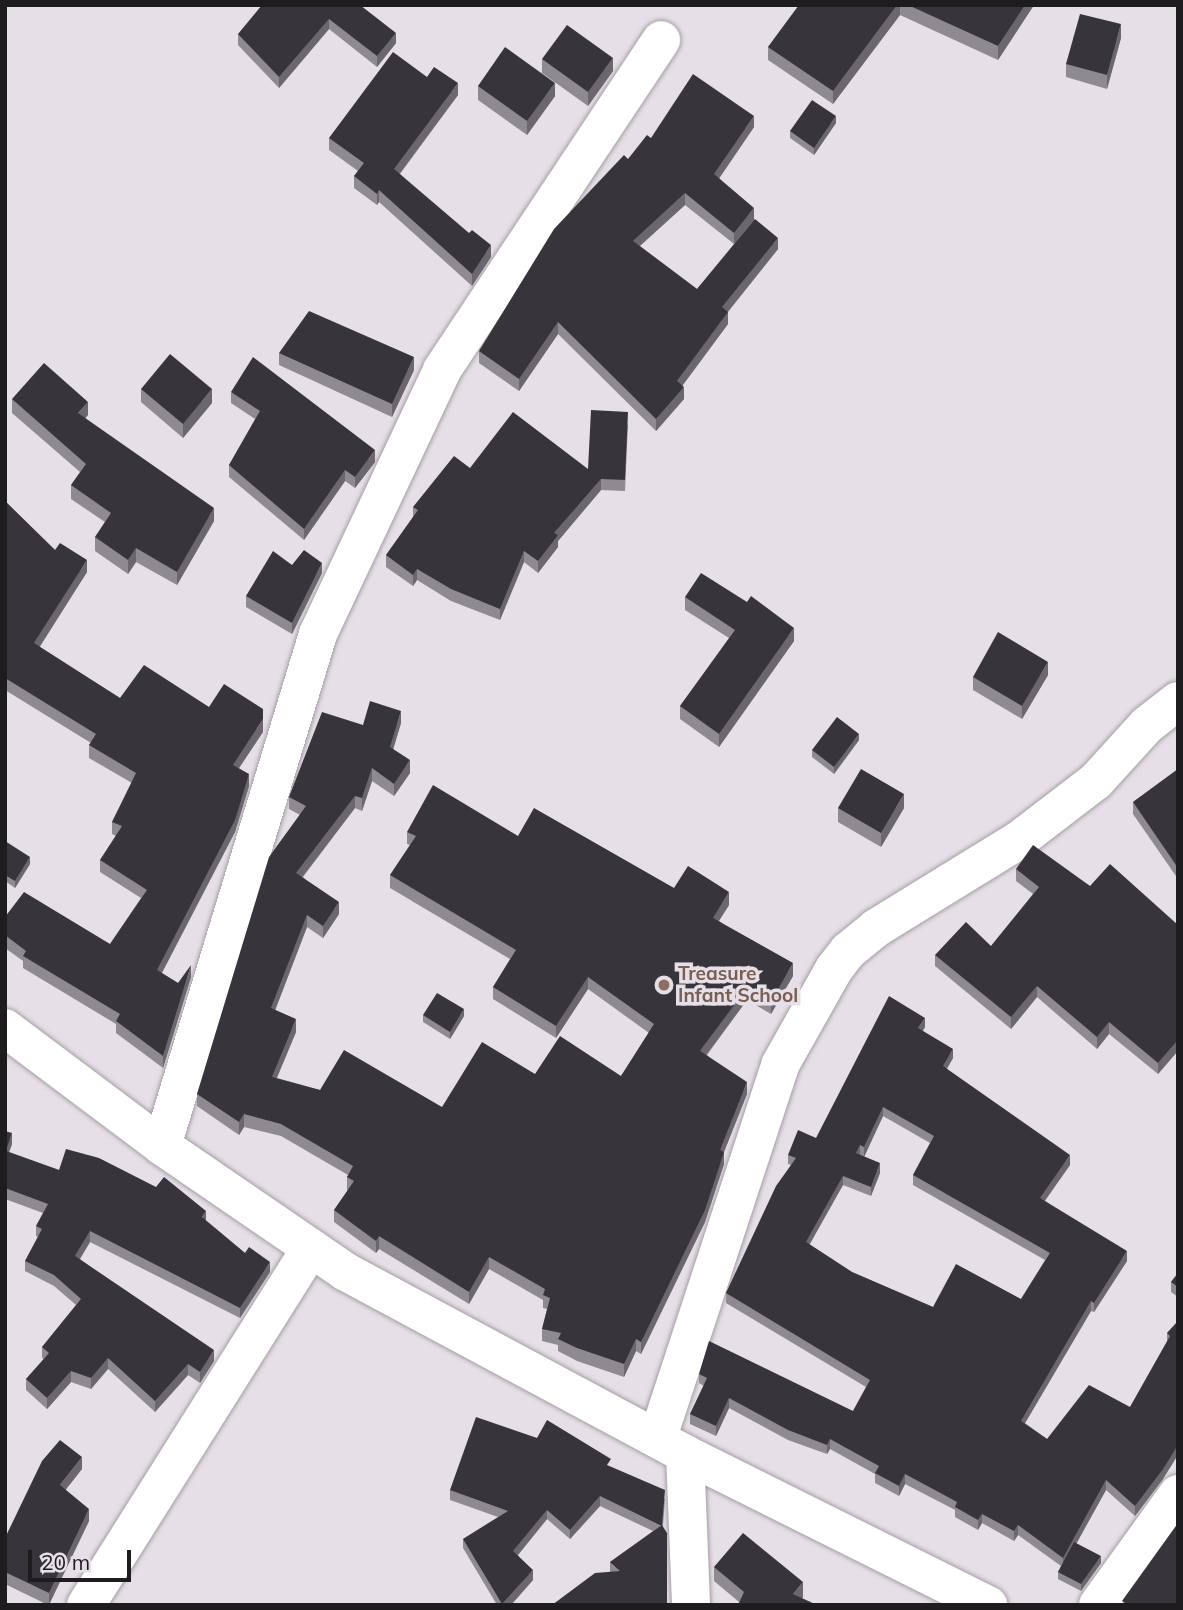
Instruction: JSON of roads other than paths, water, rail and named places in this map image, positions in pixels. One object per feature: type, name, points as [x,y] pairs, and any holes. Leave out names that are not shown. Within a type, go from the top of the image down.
[{"type":"street","points":[[162,1146],[318,634],[443,370],[661,40]]},
{"type":"street","points":[[691,1605],[672,1446],[780,1065],[834,969],[848,951],[876,928],[1019,840],[1096,781],[1147,725],[1178,701]]},
{"type":"street","points":[[5,1028],[162,1146],[346,1272],[672,1446],[988,1605]]},
{"type":"street","points":[[86,1605],[311,1248]]},
{"type":"street","points":[[1098,1605],[1178,1494]]},
{"type":"place","name":"Treasure Infant School","points":[[664,985]]}]
